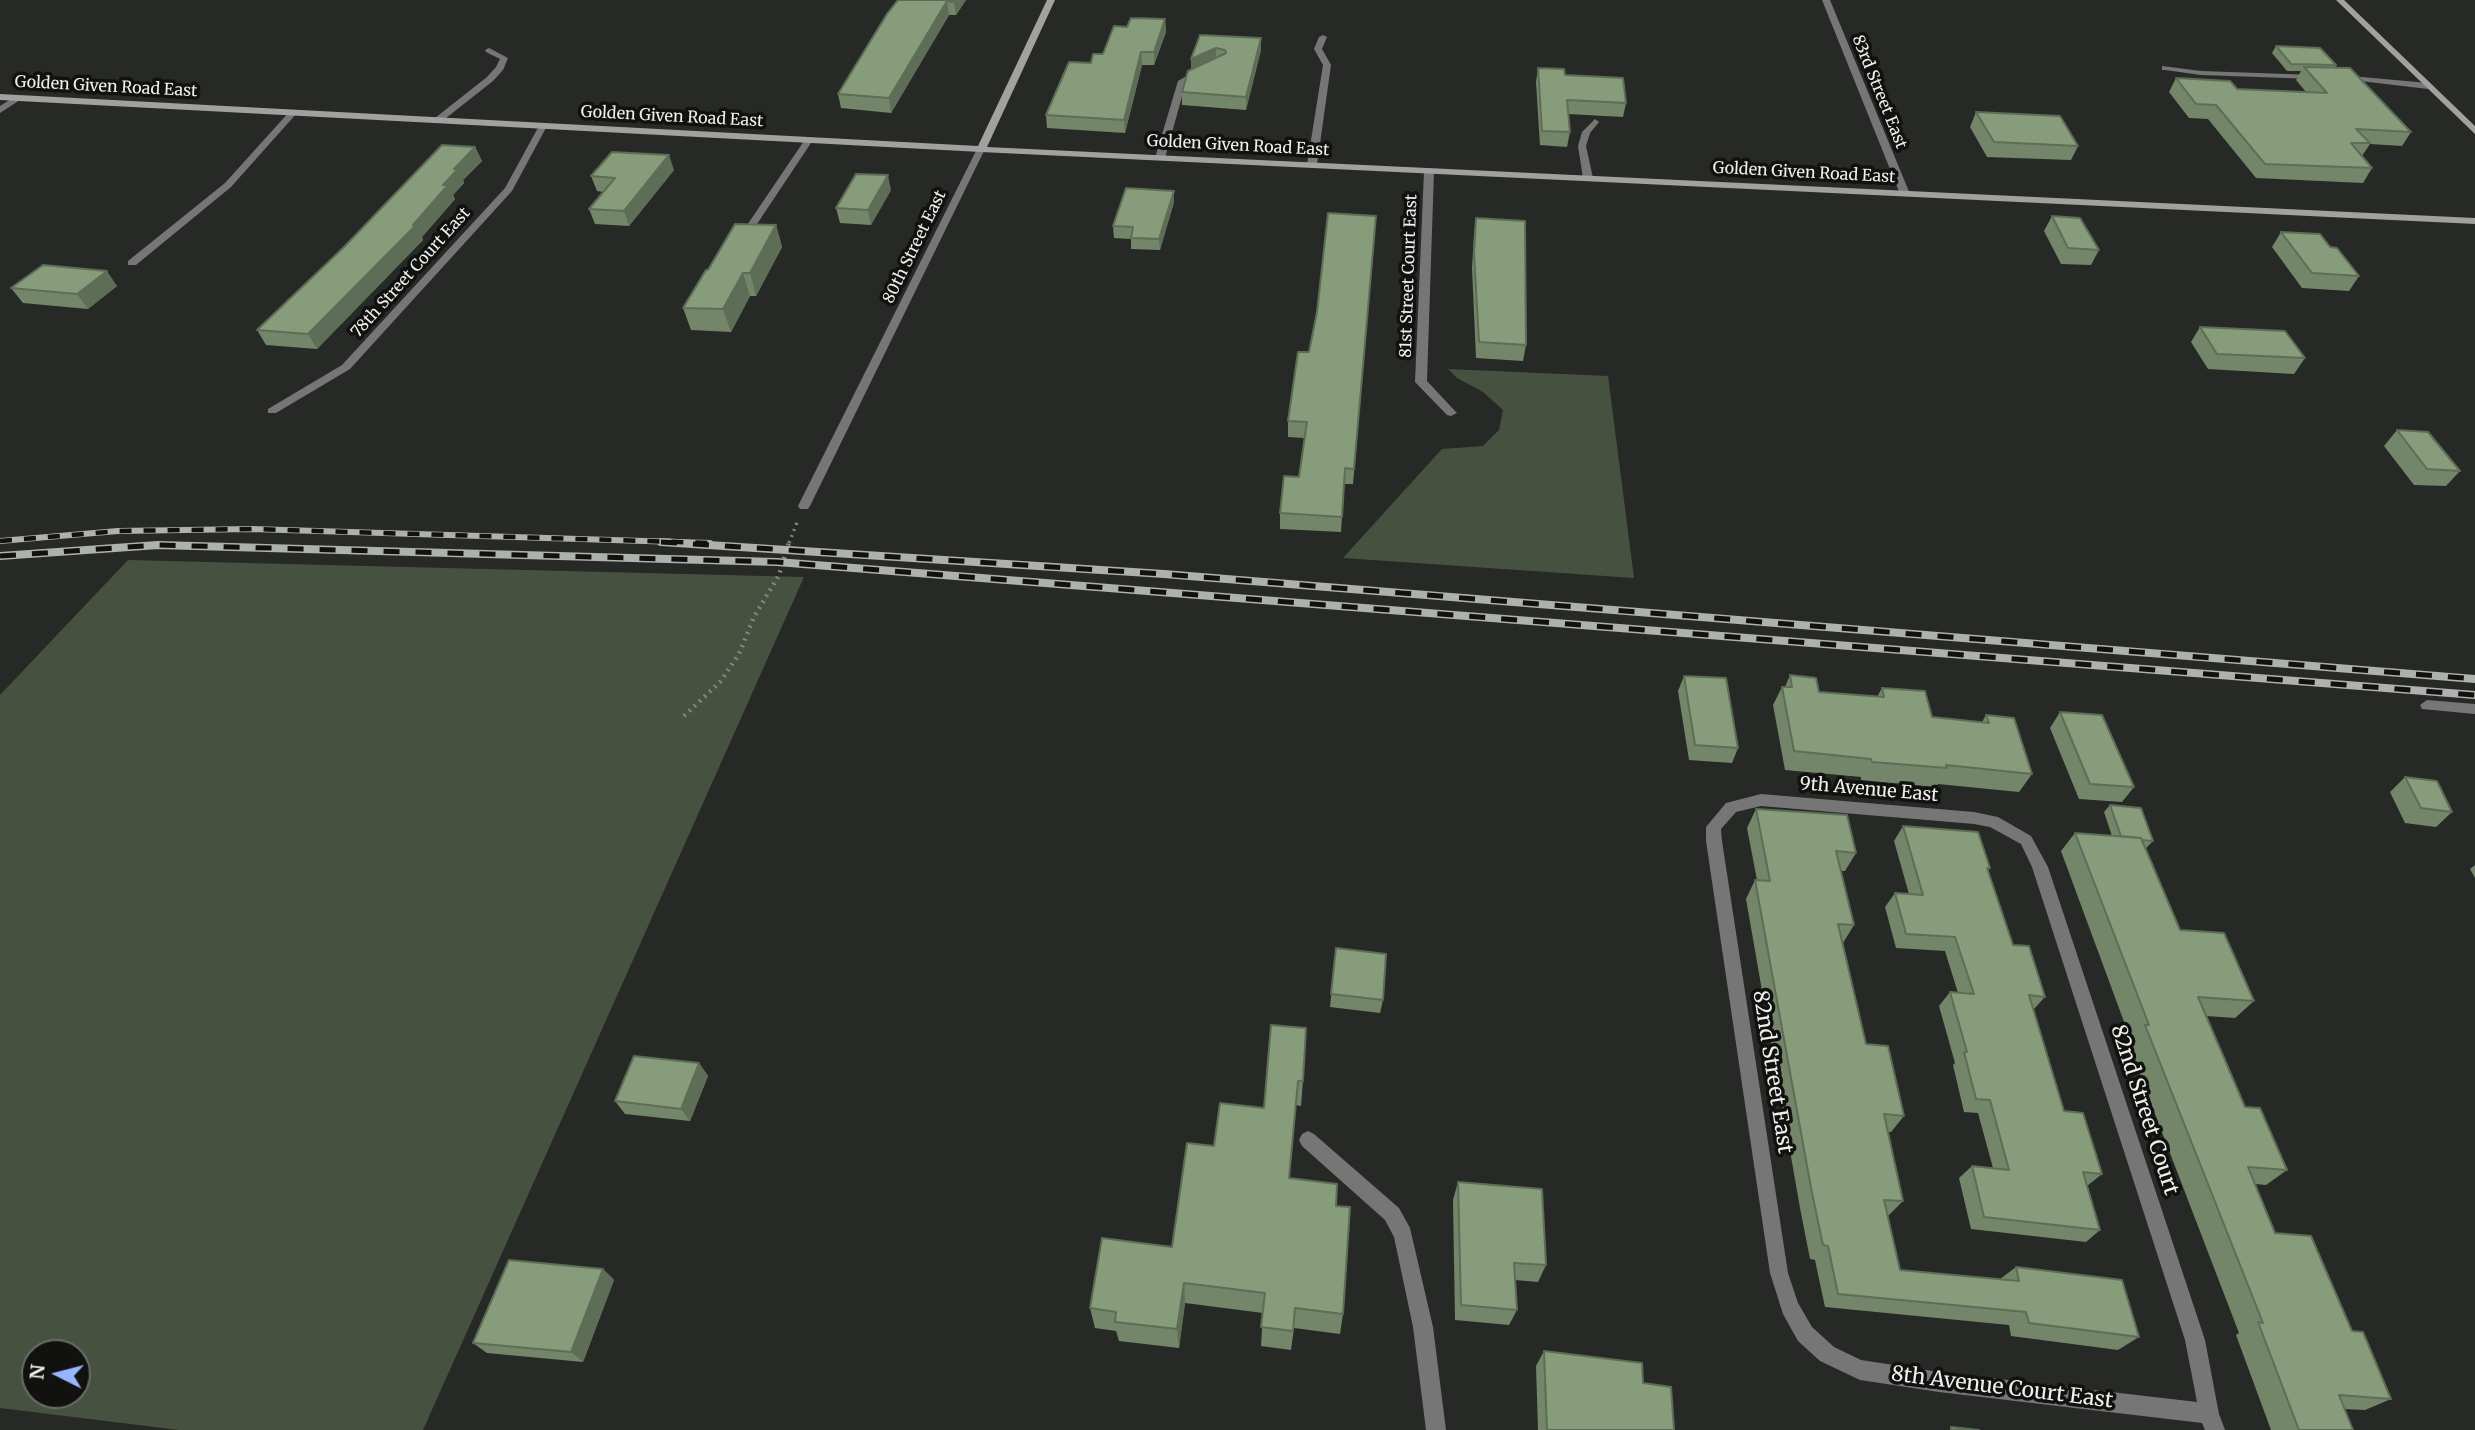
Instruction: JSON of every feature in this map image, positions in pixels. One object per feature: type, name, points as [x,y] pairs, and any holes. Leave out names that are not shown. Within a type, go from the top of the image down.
[{"type":"street","name":"80th Street East","points":[[804,506],[981,149],[1051,0]]},
{"type":"street","name":"83rd Street East","points":[[1826,0],[1905,194]]},
{"type":"street","points":[[2340,0],[2475,131]]},
{"type":"street","points":[[1312,165],[1327,65],[1318,49],[1323,37]]},
{"type":"street","points":[[438,120],[500,68],[504,58],[489,50]]},
{"type":"street","points":[[1160,158],[1182,81],[1210,68]]},
{"type":"street","points":[[2165,68],[2201,73],[2339,77],[2428,86]]},
{"type":"street","name":"Golden Given Road East","points":[[0,97],[1160,158],[2475,221]]},
{"type":"street","points":[[0,110],[19,98]]},
{"type":"street","points":[[132,263],[228,185],[293,113]]},
{"type":"street","points":[[1588,178],[1582,146],[1586,132],[1595,122]]},
{"type":"street","name":"78th Street Court East","points":[[272,411],[346,367],[509,189],[543,126]]},
{"type":"street","points":[[746,234],[809,140]]},
{"type":"street","name":"81st Street Court East","points":[[1429,171],[1421,382],[1451,413]]},
{"type":"street","points":[[2427,705],[2475,709]]},
{"type":"street","name":"9th Avenue East","points":[[1723,815],[1731,807],[1761,800],[1974,818],[1993,821],[2014,831]]},
{"type":"street","name":"82nd Street East","points":[[1723,815],[1713,827],[1714,841],[1779,1273],[1790,1307],[1805,1334]]},
{"type":"street","name":"82nd Street Court","points":[[2014,831],[2026,840],[2040,867],[2195,1340],[2212,1422]]},
{"type":"street","points":[[1308,1140],[1392,1213],[1403,1235],[1423,1327],[1436,1430]]},
{"type":"street","name":"8th Avenue Court East","points":[[1805,1334],[1827,1354],[1860,1370],[2212,1422]]},
{"type":"path","points":[[684,716],[720,682],[739,654],[754,617],[779,575],[781,562],[804,506]]},
{"type":"green space","points":[[1448,369],[1608,376],[1634,578],[1343,558],[1442,449],[1483,446],[1499,430],[1503,410],[1483,392],[1457,378]]},
{"type":"green space","points":[[128,560],[804,577],[423,1430],[179,1430],[0,1408],[0,695]]},
{"type":"building","points":[[898,0],[955,0],[947,1],[889,98],[838,94],[887,14]]},
{"type":"building","points":[[1131,18],[1165,19],[1154,52],[1141,52],[1124,120],[1046,115],[1069,62],[1091,63],[1093,54],[1103,54],[1114,26],[1127,27]]},
{"type":"building","points":[[1200,35],[1261,38],[1246,97],[1182,92],[1188,71],[1226,53],[1225,50],[1216,48],[1191,59]]},
{"type":"building","points":[[2276,46],[2320,48],[2336,65],[2291,64]]},
{"type":"building","points":[[2304,67],[2350,68],[2411,132],[2356,129],[2370,143],[2351,143],[2372,168],[2265,164],[2216,105],[2196,104],[2176,78],[2230,81],[2237,89],[2327,93]]},
{"type":"building","points":[[1538,68],[1564,69],[1565,75],[1623,78],[1626,103],[1567,100],[1570,132],[1542,131]]},
{"type":"building","points":[[1976,112],[2060,116],[2078,146],[1994,142]]},
{"type":"building","points":[[442,145],[475,147],[454,169],[458,169],[443,185],[448,185],[413,225],[416,225],[308,334],[257,330],[344,247]]},
{"type":"building","points":[[612,152],[669,155],[624,211],[589,209],[615,178],[591,176]]},
{"type":"building","points":[[856,174],[888,175],[868,210],[836,208]]},
{"type":"building","points":[[1126,188],[1174,191],[1159,239],[1131,238],[1133,227],[1113,226]]},
{"type":"building","points":[[1328,213],[1376,216],[1354,469],[1345,468],[1342,517],[1280,513],[1284,476],[1299,477],[1307,422],[1288,421],[1298,352],[1309,352],[1317,312]]},
{"type":"building","points":[[2052,216],[2080,218],[2099,250],[2068,248]]},
{"type":"building","points":[[1476,218],[1525,221],[1526,345],[1479,342],[1474,253]]},
{"type":"building","points":[[735,224],[776,225],[750,273],[743,273],[723,309],[683,308],[708,270]]},
{"type":"building","points":[[2281,232],[2320,234],[2330,247],[2337,248],[2359,276],[2312,273]]},
{"type":"building","points":[[43,265],[107,271],[77,294],[11,288]]},
{"type":"building","points":[[2200,327],[2285,331],[2305,358],[2217,354]]},
{"type":"building","points":[[2397,430],[2428,432],[2460,471],[2427,469]]},
{"type":"building","points":[[1790,675],[1816,678],[1819,692],[1884,697],[1882,688],[1925,691],[1932,717],[1989,723],[1986,715],[2014,718],[2032,774],[1946,765],[1947,768],[1872,762],[1871,759],[1794,751],[1782,687],[1792,687]]},
{"type":"building","points":[[1684,676],[1726,678],[1738,748],[1695,745]]},
{"type":"building","points":[[2060,712],[2102,715],[2134,787],[2090,784]]},
{"type":"building","points":[[2405,777],[2437,781],[2452,812],[2421,808]]},
{"type":"building","points":[[2110,805],[2141,808],[2153,841],[2121,836]]},
{"type":"building","points":[[1756,809],[1847,815],[1856,853],[1836,851],[1854,925],[1838,924],[1866,1044],[1888,1046],[1904,1116],[1884,1114],[1903,1201],[1884,1200],[1900,1270],[2019,1281],[2016,1267],[2122,1280],[2139,1337],[2029,1323],[2026,1312],[1838,1294],[1828,1246],[1823,1245],[1812,1193],[1755,880],[1770,881]]},
{"type":"building","points":[[1903,826],[1978,832],[2013,945],[2029,946],[2045,997],[2029,995],[2064,1111],[2083,1113],[2102,1174],[2083,1172],[2100,1230],[1984,1217],[1972,1166],[2009,1170],[1990,1100],[1976,1099],[1964,1052],[1967,1052],[1950,992],[1974,994],[1955,937],[1906,934],[1895,893],[1923,895]]},
{"type":"building","points":[[2075,833],[2141,838],[2180,930],[2224,933],[2254,1001],[2198,997],[2245,1107],[2260,1108],[2287,1170],[2248,1167],[2275,1233],[2311,1236],[2352,1331],[2363,1332],[2391,1399],[2339,1395],[2353,1430],[2299,1430],[2258,1322],[2263,1323],[2145,1025],[2149,1025]]},
{"type":"building","points":[[1336,948],[1386,954],[1383,1000],[1331,994]]},
{"type":"building","points":[[1271,1025],[1306,1028],[1303,1081],[1298,1081],[1289,1178],[1337,1184],[1336,1206],[1350,1207],[1343,1314],[1295,1308],[1293,1331],[1261,1327],[1265,1293],[1184,1283],[1177,1329],[1115,1322],[1116,1312],[1090,1308],[1102,1238],[1172,1247],[1187,1143],[1214,1146],[1220,1103],[1264,1108]]},
{"type":"building","points":[[634,1056],[699,1063],[681,1109],[615,1101]]},
{"type":"building","points":[[1458,1182],[1542,1189],[1546,1265],[1514,1263],[1517,1310],[1461,1305]]},
{"type":"building","points":[[509,1260],[603,1269],[571,1352],[473,1343]]},
{"type":"building","points":[[1544,1351],[1642,1363],[1643,1383],[1671,1387],[1674,1430],[1547,1430]]},
{"type":"building","points":[[1951,1427],[1979,1430],[1951,1430]]},
{"type":"railway","points":[[0,541],[118,531],[252,529],[710,543]]},
{"type":"railway","points":[[661,542],[1164,574],[2475,679]]},
{"type":"railway","points":[[0,556],[158,545],[777,562],[2475,695]]}]
